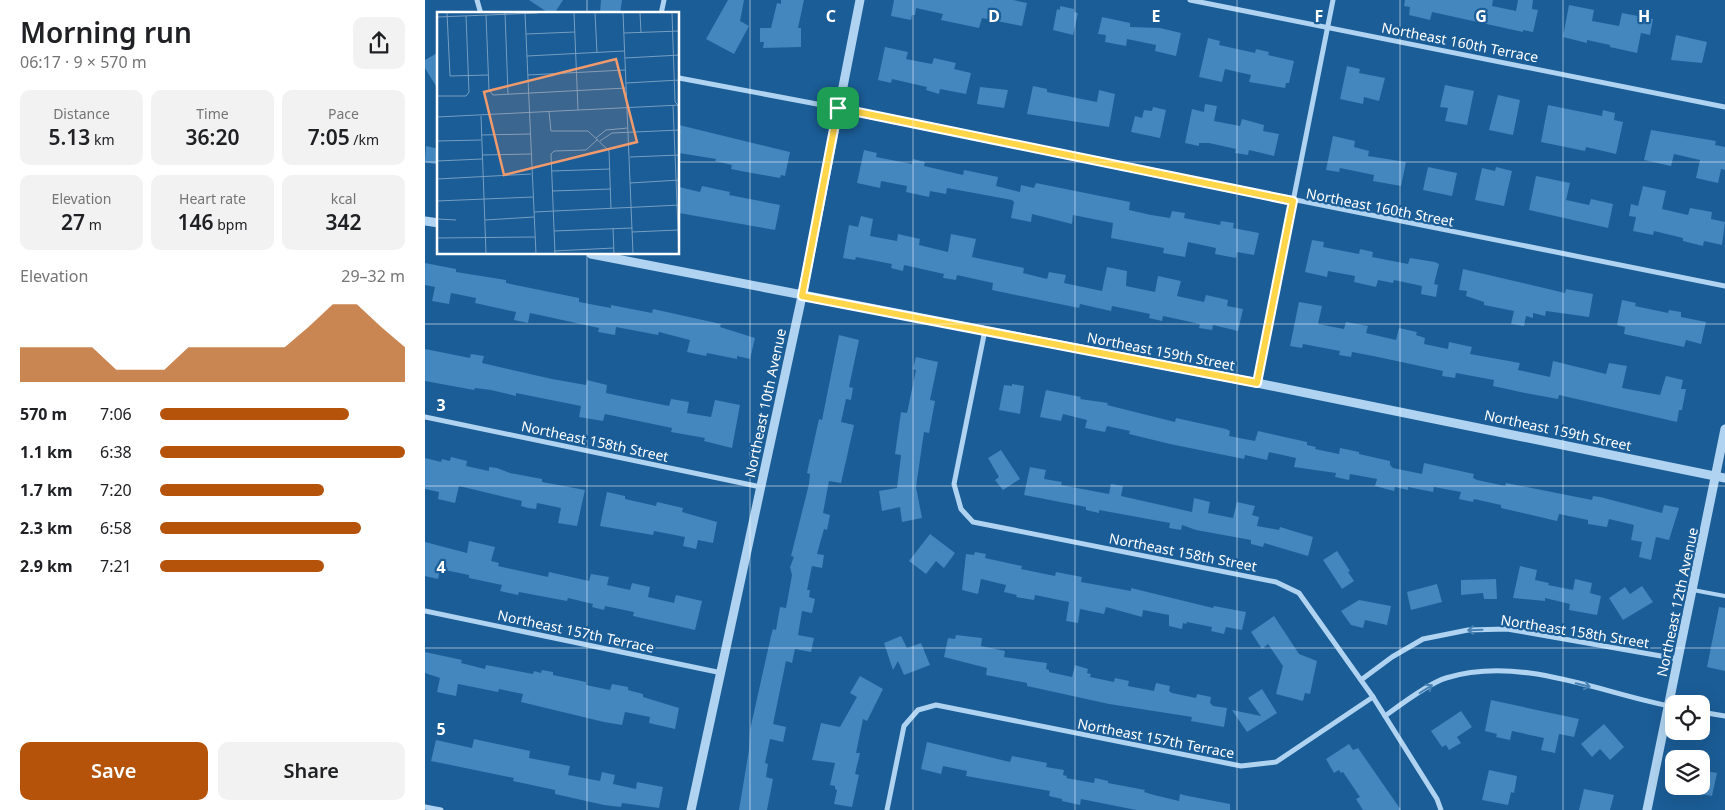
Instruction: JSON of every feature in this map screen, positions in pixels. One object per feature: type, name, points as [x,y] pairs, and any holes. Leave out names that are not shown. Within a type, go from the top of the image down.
[{"type":"street","name":"Northeast 10th Avenue","points":[[691,810],[802,296],[860,0]]},
{"type":"street","name":"Northeast 160th Terrace","points":[[1190,0],[1725,107]]},
{"type":"street","points":[[1257,383],[1333,0]]},
{"type":"street","name":"Northeast 160th Street","points":[[680,78],[838,108],[1293,201],[1725,286]]},
{"type":"street","name":"Northeast 159th Street","points":[[596,255],[1257,383],[1721,477]]},
{"type":"street","name":"Northeast 158th Street","points":[[985,330],[954,484],[961,509],[973,522],[1276,582],[1299,593],[1373,697],[1437,799],[1441,810]]},
{"type":"street","name":"Northeast 158th Street","points":[[425,417],[761,487]]},
{"type":"street","name":"Northeast 12th Avenue","points":[[1673,695],[1693,590],[1721,477],[1725,429]]},
{"type":"street","name":"Northeast 157th Terrace","points":[[425,611],[722,673]]},
{"type":"street","name":"Northeast 158th Street","points":[[1361,680],[1392,657],[1423,640],[1468,630],[1507,629],[1679,660]]},
{"type":"street","points":[[1385,716],[1444,678],[1475,671],[1517,672],[1559,679],[1665,705]]},
{"type":"street","name":"Northeast 157th Terrace","points":[[887,810],[904,726],[918,710],[936,705],[1241,766],[1276,762],[1373,697]]},
{"type":"street","points":[[1710,714],[1725,716]]},
{"type":"street","name":"Northeast 12th Avenue","points":[[1647,810],[1665,732]]},
{"type":"street","points":[[425,807],[441,810]]},
{"type":"lane","points":[[1693,590],[1725,596]]},
{"type":"building","points":[[529,0],[563,0],[555,12],[547,12]]},
{"type":"building","points":[[601,0],[622,0],[620,12],[600,12]]},
{"type":"building","points":[[728,0],[744,0],[740,21],[749,26],[734,54],[706,39]]},
{"type":"building","points":[[781,0],[804,0],[798,28],[801,28],[801,47],[763,48],[764,42],[760,42],[760,28],[771,28],[777,3],[781,4]]},
{"type":"building","points":[[894,0],[1013,0],[1027,3],[1022,26],[982,18],[979,28],[941,20],[943,14],[916,8],[915,15],[912,15],[911,20],[891,16]]},
{"type":"building","points":[[1405,0],[1493,0],[1492,6],[1516,11],[1518,0],[1533,0],[1532,9],[1538,10],[1533,32],[1523,30],[1523,32],[1432,12],[1430,20],[1409,15],[1410,7],[1404,6]]},
{"type":"building","points":[[1569,5],[1594,10],[1592,21],[1619,26],[1622,13],[1653,19],[1650,35],[1641,33],[1637,53],[1587,40],[1587,43],[1563,37]]},
{"type":"building","points":[[1060,6],[1074,9],[1074,12],[1078,13],[1073,35],[1053,30],[1057,9],[1060,10]]},
{"type":"building","points":[[1102,17],[1130,23],[1130,27],[1160,28],[1181,33],[1176,56],[1155,51],[1156,45],[1127,39],[1126,46],[1105,42],[1106,35],[1098,34]]},
{"type":"building","points":[[1676,35],[1707,42],[1702,63],[1671,60]]},
{"type":"building","points":[[1208,38],[1220,41],[1219,45],[1255,53],[1256,49],[1269,52],[1268,55],[1294,61],[1289,83],[1286,83],[1285,88],[1249,82],[1251,75],[1225,69],[1222,82],[1199,77]]},
{"type":"building","points":[[885,47],[908,52],[906,59],[932,64],[934,58],[956,63],[954,69],[971,73],[966,94],[940,89],[939,94],[926,90],[927,87],[892,79],[891,83],[878,80]]},
{"type":"building","points":[[437,53],[437,88],[425,68],[425,60]]},
{"type":"building","points":[[1347,66],[1360,69],[1359,73],[1385,78],[1379,101],[1364,97],[1363,104],[1340,99]]},
{"type":"building","points":[[1445,85],[1474,91],[1467,125],[1445,121],[1448,108],[1440,107]]},
{"type":"building","points":[[1033,86],[1047,89],[1047,92],[1097,102],[1099,90],[1115,94],[1109,127],[1027,114]]},
{"type":"building","points":[[980,87],[1008,90],[1004,108],[977,104]]},
{"type":"building","points":[[1498,95],[1520,100],[1513,135],[1489,130]]},
{"type":"building","points":[[1205,104],[1217,106],[1214,121],[1240,126],[1242,119],[1264,125],[1263,131],[1279,134],[1274,156],[1249,150],[1248,155],[1235,153],[1236,149],[1209,143],[1199,143],[1199,146],[1185,143],[1192,109],[1204,112]]},
{"type":"building","points":[[1548,105],[1602,116],[1603,110],[1615,113],[1614,120],[1623,122],[1616,154],[1586,147],[1585,151],[1541,142]]},
{"type":"building","points":[[1153,107],[1166,110],[1160,138],[1131,132],[1135,116],[1142,118],[1144,110],[1152,111]]},
{"type":"building","points":[[680,125],[790,152],[785,176],[781,175],[780,178],[731,169],[732,165],[715,161],[716,159],[680,153]]},
{"type":"building","points":[[1651,130],[1716,141],[1715,145],[1725,147],[1725,170],[1721,169],[1718,183],[1696,178],[1700,160],[1674,154],[1671,166],[1644,160]]},
{"type":"building","points":[[1333,136],[1355,141],[1354,147],[1369,151],[1368,156],[1406,162],[1401,186],[1373,181],[1374,175],[1340,168],[1339,172],[1326,170]]},
{"type":"building","points":[[426,146],[437,149],[437,165],[425,162]]},
{"type":"building","points":[[864,150],[877,153],[876,157],[912,164],[913,159],[925,162],[924,166],[963,175],[964,170],[998,177],[996,186],[1020,192],[1021,185],[1034,188],[1036,183],[1130,202],[1129,210],[1151,215],[1170,218],[1172,211],[1185,213],[1184,218],[1220,225],[1221,221],[1234,223],[1233,228],[1259,233],[1254,255],[1237,252],[1236,258],[1215,254],[1216,248],[1188,242],[1185,257],[1163,253],[1164,248],[1111,238],[1113,223],[1073,215],[1072,224],[1032,214],[1031,222],[1011,218],[1014,202],[1012,200],[947,188],[946,194],[930,191],[929,197],[906,192],[907,186],[881,181],[880,188],[857,183]]},
{"type":"building","points":[[1428,167],[1457,173],[1452,196],[1423,190]]},
{"type":"building","points":[[1496,167],[1512,171],[1504,206],[1475,200],[1482,168],[1495,171]]},
{"type":"building","points":[[1536,176],[1570,183],[1566,200],[1589,205],[1591,199],[1613,204],[1608,228],[1529,210]]},
{"type":"building","points":[[702,186],[730,192],[729,195],[780,205],[775,230],[680,213],[680,187],[700,192]]},
{"type":"building","points":[[1643,186],[1666,191],[1662,209],[1688,215],[1690,208],[1712,212],[1711,219],[1725,222],[1722,245],[1704,241],[1703,246],[1683,241],[1683,238],[1654,231],[1653,235],[1633,231],[1636,217],[1629,216],[1631,204],[1638,206]]},
{"type":"building","points":[[861,216],[873,219],[870,236],[897,241],[898,234],[920,239],[919,245],[948,252],[951,234],[976,239],[972,257],[1024,268],[1023,273],[1047,279],[1049,272],[1066,275],[1064,283],[1102,291],[1107,267],[1127,271],[1126,286],[1155,292],[1158,276],[1181,281],[1177,296],[1204,302],[1206,295],[1228,300],[1227,306],[1243,309],[1238,331],[1213,325],[1212,330],[1199,328],[1200,324],[1163,316],[1162,321],[1149,318],[1150,314],[1112,306],[1111,311],[1080,304],[1079,308],[992,290],[993,283],[957,275],[956,280],[943,278],[944,274],[904,265],[903,271],[891,268],[892,264],[856,257],[855,260],[843,258],[849,225],[858,227]]},
{"type":"building","points":[[1312,240],[1324,242],[1323,247],[1359,254],[1360,249],[1373,252],[1372,257],[1408,264],[1410,258],[1435,262],[1439,264],[1434,284],[1438,285],[1436,297],[1421,294],[1422,286],[1394,280],[1393,283],[1378,280],[1376,287],[1354,282],[1355,276],[1328,271],[1327,277],[1305,272]]},
{"type":"building","points":[[425,263],[456,269],[456,272],[506,280],[506,283],[579,298],[579,302],[611,308],[611,305],[652,313],[653,309],[721,324],[720,327],[755,338],[750,359],[737,356],[737,359],[707,353],[706,356],[687,352],[690,340],[659,332],[658,335],[616,327],[615,335],[598,332],[599,328],[530,313],[528,323],[514,320],[516,312],[475,303],[476,298],[451,293],[449,304],[432,301],[435,287],[425,285]]},
{"type":"building","points":[[1463,269],[1565,293],[1566,289],[1593,294],[1589,317],[1546,311],[1545,316],[1533,313],[1533,318],[1526,316],[1524,326],[1511,324],[1514,311],[1484,305],[1484,302],[1466,296],[1467,291],[1459,290]]},
{"type":"building","points":[[1622,300],[1636,303],[1635,306],[1668,313],[1669,310],[1681,312],[1681,317],[1706,322],[1701,344],[1686,340],[1684,347],[1624,334],[1625,327],[1617,325]]},
{"type":"building","points":[[1299,302],[1322,306],[1318,324],[1344,329],[1346,322],[1368,326],[1366,333],[1396,340],[1399,328],[1417,332],[1416,335],[1425,338],[1424,344],[1448,349],[1449,342],[1472,347],[1470,354],[1520,363],[1518,370],[1550,377],[1553,361],[1606,374],[1609,363],[1627,366],[1622,388],[1660,395],[1666,376],[1683,380],[1681,389],[1686,389],[1682,410],[1679,410],[1677,422],[1559,395],[1558,399],[1493,386],[1494,380],[1456,373],[1455,378],[1442,376],[1443,371],[1378,357],[1352,352],[1351,357],[1339,355],[1340,351],[1303,344],[1302,348],[1290,346]]},
{"type":"building","points":[[839,335],[859,340],[849,387],[853,388],[851,400],[846,399],[841,422],[854,425],[841,483],[829,481],[823,513],[830,515],[827,530],[824,529],[817,554],[824,555],[822,568],[812,566],[807,590],[810,590],[809,597],[815,599],[812,613],[802,611],[798,635],[814,638],[811,652],[795,649],[792,663],[786,661],[773,724],[786,727],[783,742],[770,739],[765,763],[768,764],[766,777],[773,779],[767,810],[739,810],[749,750],[750,730],[773,629],[776,630],[780,607],[786,608],[792,575],[790,567],[794,557],[791,556],[809,484],[810,474],[807,473],[819,419],[822,420]]},
{"type":"building","points":[[425,349],[470,358],[471,354],[484,356],[482,363],[552,379],[586,385],[587,380],[607,385],[606,393],[639,400],[669,406],[671,399],[689,402],[687,413],[711,417],[715,400],[740,405],[732,448],[704,441],[705,438],[671,432],[672,428],[605,414],[603,421],[579,417],[581,406],[516,393],[516,396],[491,390],[475,388],[474,390],[425,381]]},
{"type":"building","points":[[916,357],[938,362],[930,400],[935,401],[929,433],[924,432],[916,487],[922,518],[902,522],[900,507],[882,511],[879,491],[897,488],[901,455],[895,454],[901,412],[907,413],[916,370],[913,369]]},
{"type":"building","points":[[1012,384],[1024,386],[1020,414],[999,410],[1004,385],[1012,386]]},
{"type":"building","points":[[1046,390],[1081,397],[1080,399],[1108,403],[1107,405],[1175,422],[1176,418],[1226,429],[1230,431],[1229,436],[1255,441],[1258,431],[1307,442],[1307,445],[1316,447],[1315,449],[1339,454],[1340,448],[1359,452],[1359,454],[1390,461],[1390,465],[1393,468],[1422,474],[1424,463],[1474,474],[1473,478],[1477,480],[1505,486],[1506,483],[1592,500],[1593,496],[1600,497],[1662,513],[1664,505],[1679,508],[1669,540],[1656,537],[1651,560],[1639,557],[1642,542],[1631,540],[1634,525],[1609,519],[1607,527],[1588,524],[1588,520],[1559,514],[1557,521],[1501,508],[1501,505],[1474,499],[1473,502],[1459,499],[1461,492],[1434,487],[1433,492],[1408,487],[1408,490],[1395,487],[1394,491],[1375,486],[1377,479],[1350,474],[1349,480],[1335,477],[1336,473],[1294,467],[1296,458],[1269,452],[1267,460],[1245,455],[1244,459],[1170,444],[1129,434],[1130,431],[1107,426],[1105,432],[1085,428],[1087,420],[1063,414],[1061,421],[1040,417]]},
{"type":"building","points":[[1001,450],[1020,479],[1003,490],[995,480],[999,477],[988,458]]},
{"type":"building","points":[[451,457],[467,461],[466,466],[489,471],[489,467],[497,468],[510,473],[542,479],[542,482],[585,490],[577,526],[558,523],[561,508],[537,503],[536,509],[528,508],[521,506],[522,501],[459,486],[455,503],[438,499],[439,492],[425,489],[425,458],[441,462],[442,459],[450,461]]},
{"type":"building","points":[[1030,467],[1046,470],[1044,479],[1062,482],[1061,485],[1109,494],[1111,484],[1123,486],[1121,496],[1192,512],[1194,498],[1210,502],[1208,513],[1233,518],[1237,502],[1255,506],[1252,515],[1259,517],[1257,526],[1279,530],[1280,527],[1313,537],[1308,556],[1264,543],[1263,547],[1251,544],[1251,540],[1196,530],[1182,525],[1181,530],[1169,528],[1170,523],[1099,510],[1099,513],[1086,510],[1086,507],[1024,495]]},
{"type":"building","points":[[607,492],[625,496],[625,499],[656,506],[657,502],[683,508],[682,512],[717,522],[713,543],[698,540],[696,549],[683,546],[685,537],[654,531],[653,535],[600,526]]},
{"type":"building","points":[[930,534],[955,553],[944,568],[936,561],[926,574],[909,561]]},
{"type":"building","points":[[469,541],[495,547],[491,561],[499,563],[498,566],[548,577],[549,572],[589,581],[591,574],[609,577],[607,585],[630,590],[632,583],[650,587],[648,597],[674,603],[676,595],[702,601],[695,630],[633,616],[634,612],[605,606],[604,610],[592,607],[593,604],[568,598],[567,601],[519,592],[518,595],[500,591],[502,585],[440,569],[438,579],[425,576],[425,542],[467,553]]},
{"type":"building","points":[[1337,551],[1354,581],[1342,589],[1323,560]]},
{"type":"building","points":[[975,552],[986,554],[985,558],[1022,566],[1021,569],[1055,576],[1056,572],[1082,577],[1081,582],[1131,591],[1131,588],[1213,608],[1214,606],[1246,612],[1242,630],[1226,627],[1224,634],[1211,631],[1212,627],[1187,622],[1186,624],[1183,623],[1182,629],[1169,626],[1169,615],[1143,610],[1142,617],[1106,607],[1104,614],[1080,609],[1078,623],[1066,621],[1069,602],[1035,595],[1034,600],[1016,597],[1017,595],[1004,592],[1006,585],[981,579],[978,594],[962,590],[966,554],[974,555]]},
{"type":"building","points":[[1520,566],[1537,570],[1535,580],[1549,583],[1548,585],[1573,590],[1575,579],[1592,583],[1590,593],[1601,596],[1597,615],[1569,610],[1570,604],[1545,598],[1545,601],[1513,598]]},
{"type":"building","points":[[1496,579],[1497,599],[1484,599],[1483,593],[1461,595],[1461,580]]},
{"type":"building","points":[[1437,584],[1442,602],[1411,610],[1407,592]]},
{"type":"building","points":[[1642,586],[1653,602],[1623,620],[1609,598],[1625,587],[1630,594]]},
{"type":"building","points":[[1359,600],[1391,606],[1387,625],[1365,620],[1363,628],[1351,625],[1341,611]]},
{"type":"building","points":[[1719,607],[1725,608],[1725,671],[1707,667]]},
{"type":"building","points":[[1274,616],[1299,654],[1317,661],[1310,694],[1305,693],[1303,701],[1276,694],[1283,666],[1268,644],[1262,649],[1251,632]]},
{"type":"building","points":[[956,635],[982,638],[981,646],[1005,651],[1004,657],[1047,663],[1046,669],[1049,672],[1072,677],[1075,665],[1088,669],[1087,673],[1091,674],[1090,677],[1114,682],[1115,678],[1129,681],[1128,686],[1154,691],[1156,683],[1170,686],[1169,691],[1172,693],[1196,698],[1197,694],[1211,697],[1210,703],[1213,706],[1227,708],[1224,727],[1191,721],[1192,717],[1109,704],[1027,686],[1027,683],[986,675],[987,668],[944,657],[948,638],[955,639]]},
{"type":"building","points":[[901,636],[907,648],[921,643],[930,665],[904,675],[898,661],[893,670],[884,643]]},
{"type":"building","points":[[425,652],[462,660],[461,663],[485,669],[486,665],[533,674],[534,671],[541,673],[542,670],[553,672],[553,675],[586,682],[586,685],[610,690],[612,684],[628,687],[628,690],[643,694],[643,697],[679,708],[675,729],[649,723],[650,717],[625,712],[622,725],[604,722],[521,702],[523,694],[499,689],[498,692],[458,684],[456,696],[437,692],[440,678],[425,673]]},
{"type":"building","points":[[860,676],[883,689],[867,721],[863,719],[856,753],[860,753],[855,774],[859,775],[852,807],[834,804],[837,790],[835,786],[830,785],[835,763],[812,760],[821,723],[840,727],[857,697],[850,693]]},
{"type":"building","points":[[1262,689],[1277,713],[1247,732],[1232,710],[1261,716],[1248,698]]},
{"type":"building","points":[[1491,700],[1579,719],[1574,737],[1559,734],[1555,753],[1541,750],[1544,738],[1512,731],[1510,740],[1496,737],[1497,734],[1485,731]]},
{"type":"building","points":[[1461,711],[1472,727],[1457,737],[1461,743],[1449,750],[1446,745],[1442,747],[1431,731]]},
{"type":"building","points":[[1604,724],[1624,747],[1610,760],[1600,749],[1592,757],[1581,744]]},
{"type":"building","points":[[474,739],[530,751],[529,758],[570,766],[568,775],[600,781],[602,772],[615,775],[613,784],[636,789],[637,782],[663,787],[659,808],[622,803],[621,807],[604,805],[555,794],[555,790],[513,781],[514,778],[431,761],[436,740],[472,748]]},
{"type":"building","points":[[927,742],[1010,762],[1012,756],[1047,763],[1046,767],[1064,770],[1063,775],[1067,776],[1066,778],[1094,783],[1095,778],[1108,781],[1108,783],[1145,790],[1144,792],[1179,801],[1180,794],[1230,804],[1230,810],[1136,810],[1081,799],[1080,805],[1049,796],[1050,791],[966,776],[967,771],[943,766],[941,774],[921,769]]},
{"type":"building","points":[[1349,744],[1353,750],[1358,748],[1401,810],[1363,810],[1356,799],[1360,797],[1343,772],[1341,773],[1339,770],[1334,773],[1326,759]]},
{"type":"building","points":[[1489,770],[1517,776],[1514,793],[1511,792],[1508,805],[1482,800]]},
{"type":"building","points":[[1710,772],[1717,773],[1712,796],[1706,795],[1710,795]]},
{"type":"building","points":[[1584,789],[1614,795],[1610,810],[1579,810]]},
{"type":"route","points":[[838,108],[1293,201],[1257,383],[802,296],[838,108]]}]
